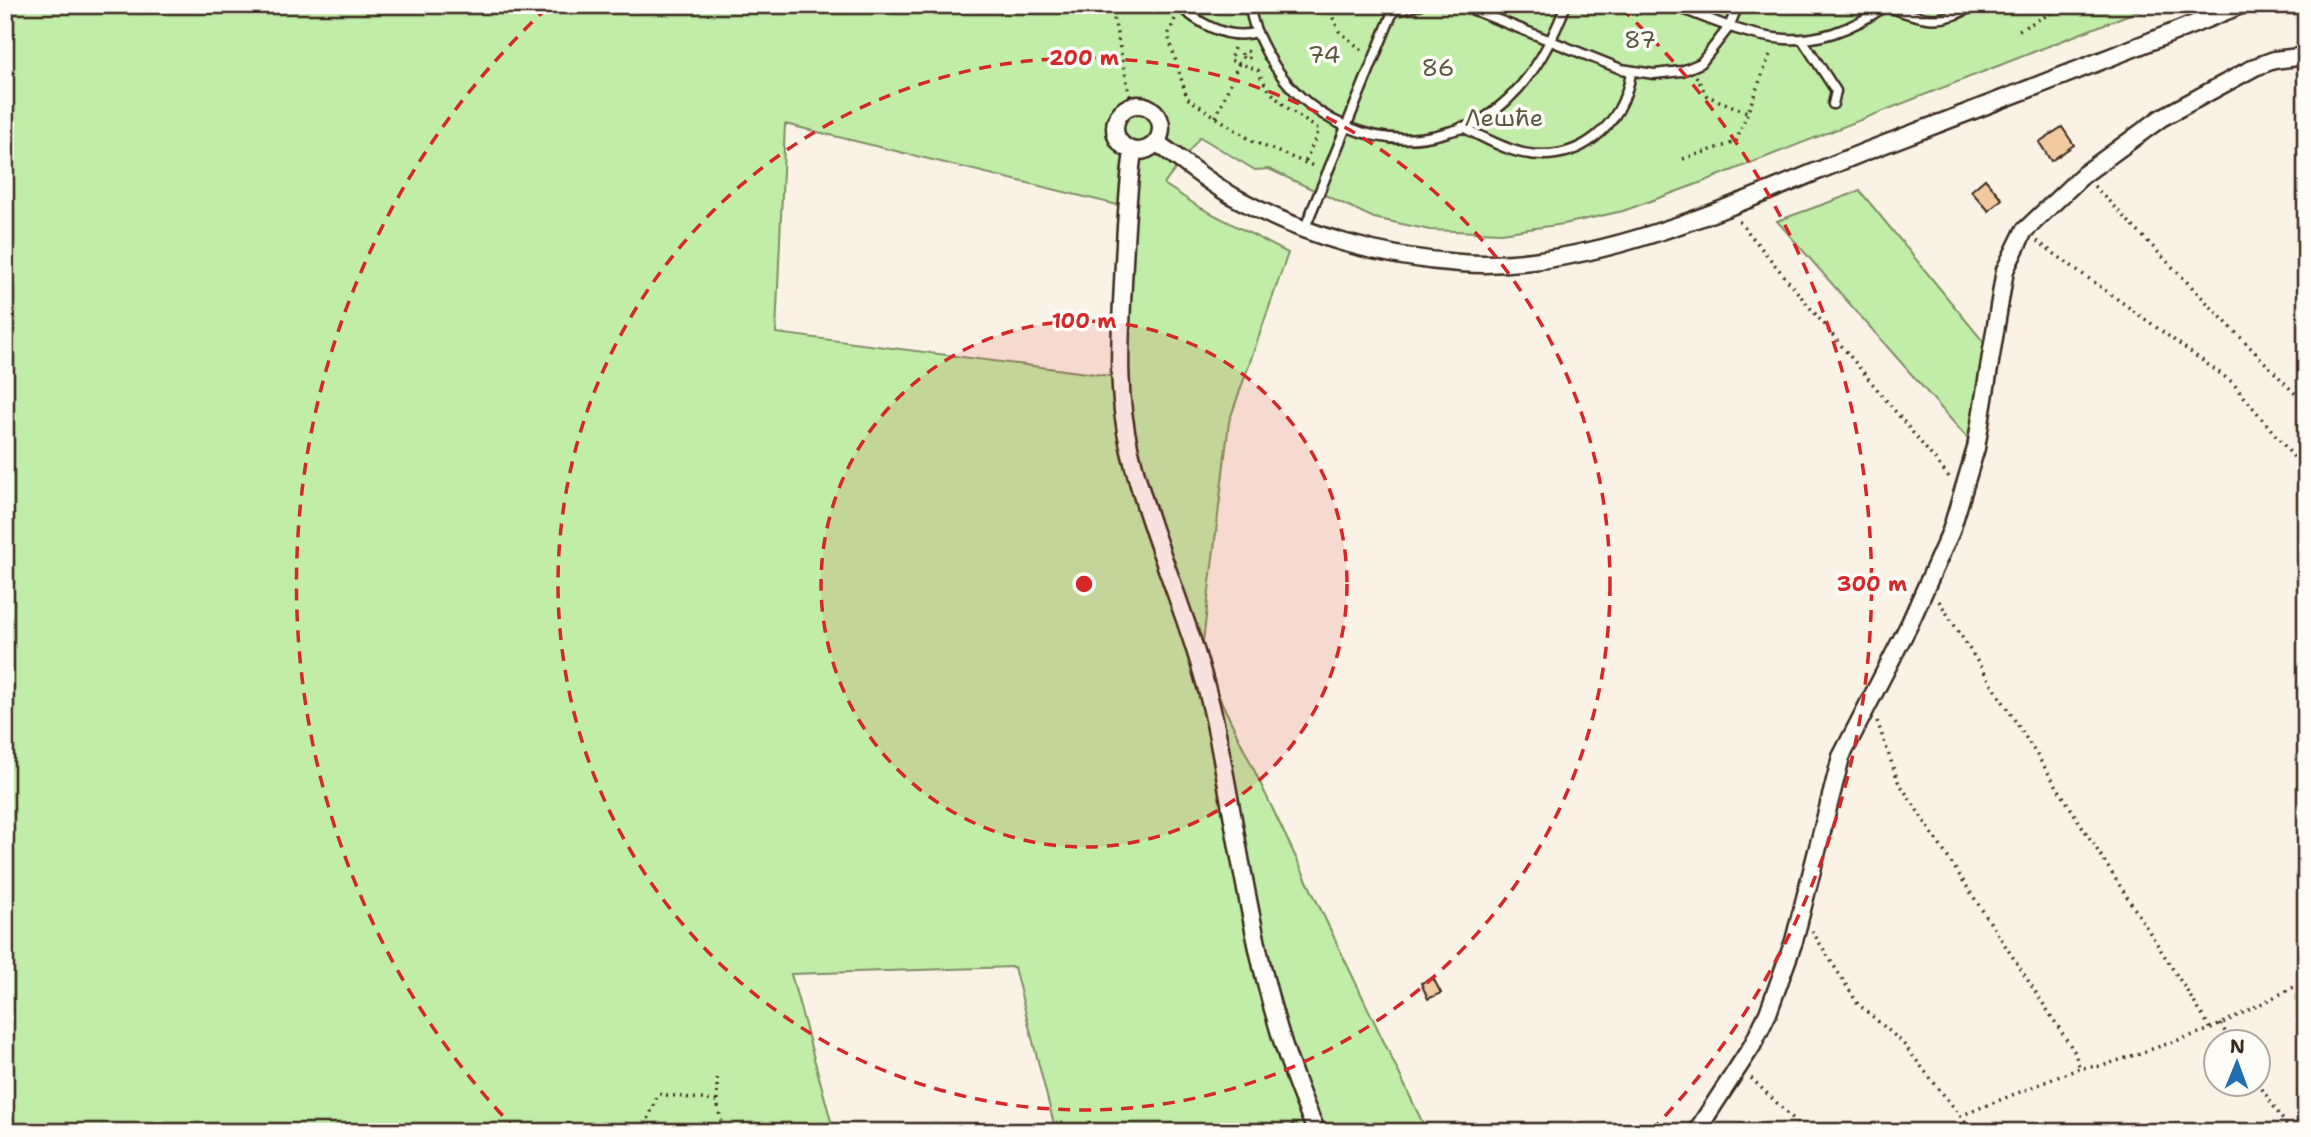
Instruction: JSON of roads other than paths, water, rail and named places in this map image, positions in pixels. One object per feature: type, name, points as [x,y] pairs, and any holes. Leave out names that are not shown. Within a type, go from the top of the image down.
[{"type":"street","points":[[1157,143],[1236,198],[1304,230],[1380,252],[1464,264],[1558,257],[1620,244],[1727,206],[2241,5]]},
{"type":"street","points":[[1696,1132],[1739,1067],[1768,1013],[1802,914],[1841,757],[1909,625],[1926,581],[1951,531],[1964,495],[1985,404],[2003,280],[2024,231],[2083,175],[2161,118],[2221,83],[2274,60],[2306,56]]},
{"type":"street","points":[[1132,106],[1148,107],[1160,119],[1162,127],[1157,143],[1143,151],[1133,151],[1122,145],[1115,132],[1117,119],[1132,106]]},
{"type":"street","points":[[1133,151],[1126,207],[1118,377],[1128,438],[1142,494],[1200,659],[1260,964],[1286,1059],[1317,1132]]},
{"type":"lane","points":[[1250,5],[1257,32],[1280,76],[1305,102],[1327,119],[1346,127],[1368,135],[1402,139],[1476,123],[1513,97],[1536,69],[1551,42],[1566,5]]},
{"type":"lane","points":[[1304,230],[1374,57],[1391,7],[1408,10],[1419,5]]},
{"type":"lane","points":[[1461,5],[1631,73],[1654,74],[1692,68],[1709,57],[1729,27],[1738,5]]},
{"type":"lane","points":[[1673,5],[1756,36],[1802,39],[1850,28],[1886,6],[1917,18],[1934,20],[1954,17],[1973,5]]},
{"type":"lane","points":[[1179,6],[1193,17],[1234,35],[1257,32]]},
{"type":"lane","points":[[1802,39],[1836,91],[1833,104]]},
{"type":"lane","points":[[1462,127],[1522,153],[1549,155],[1578,149],[1602,134],[1620,109],[1631,73]]},
{"type":"park label","name":"87","points":[[1640,40]]},
{"type":"park label","name":"74","points":[[1324,55]]},
{"type":"park label","name":"86","points":[[1438,68]]},
{"type":"park label","name":"Лешће","points":[[1504,118]]}]
